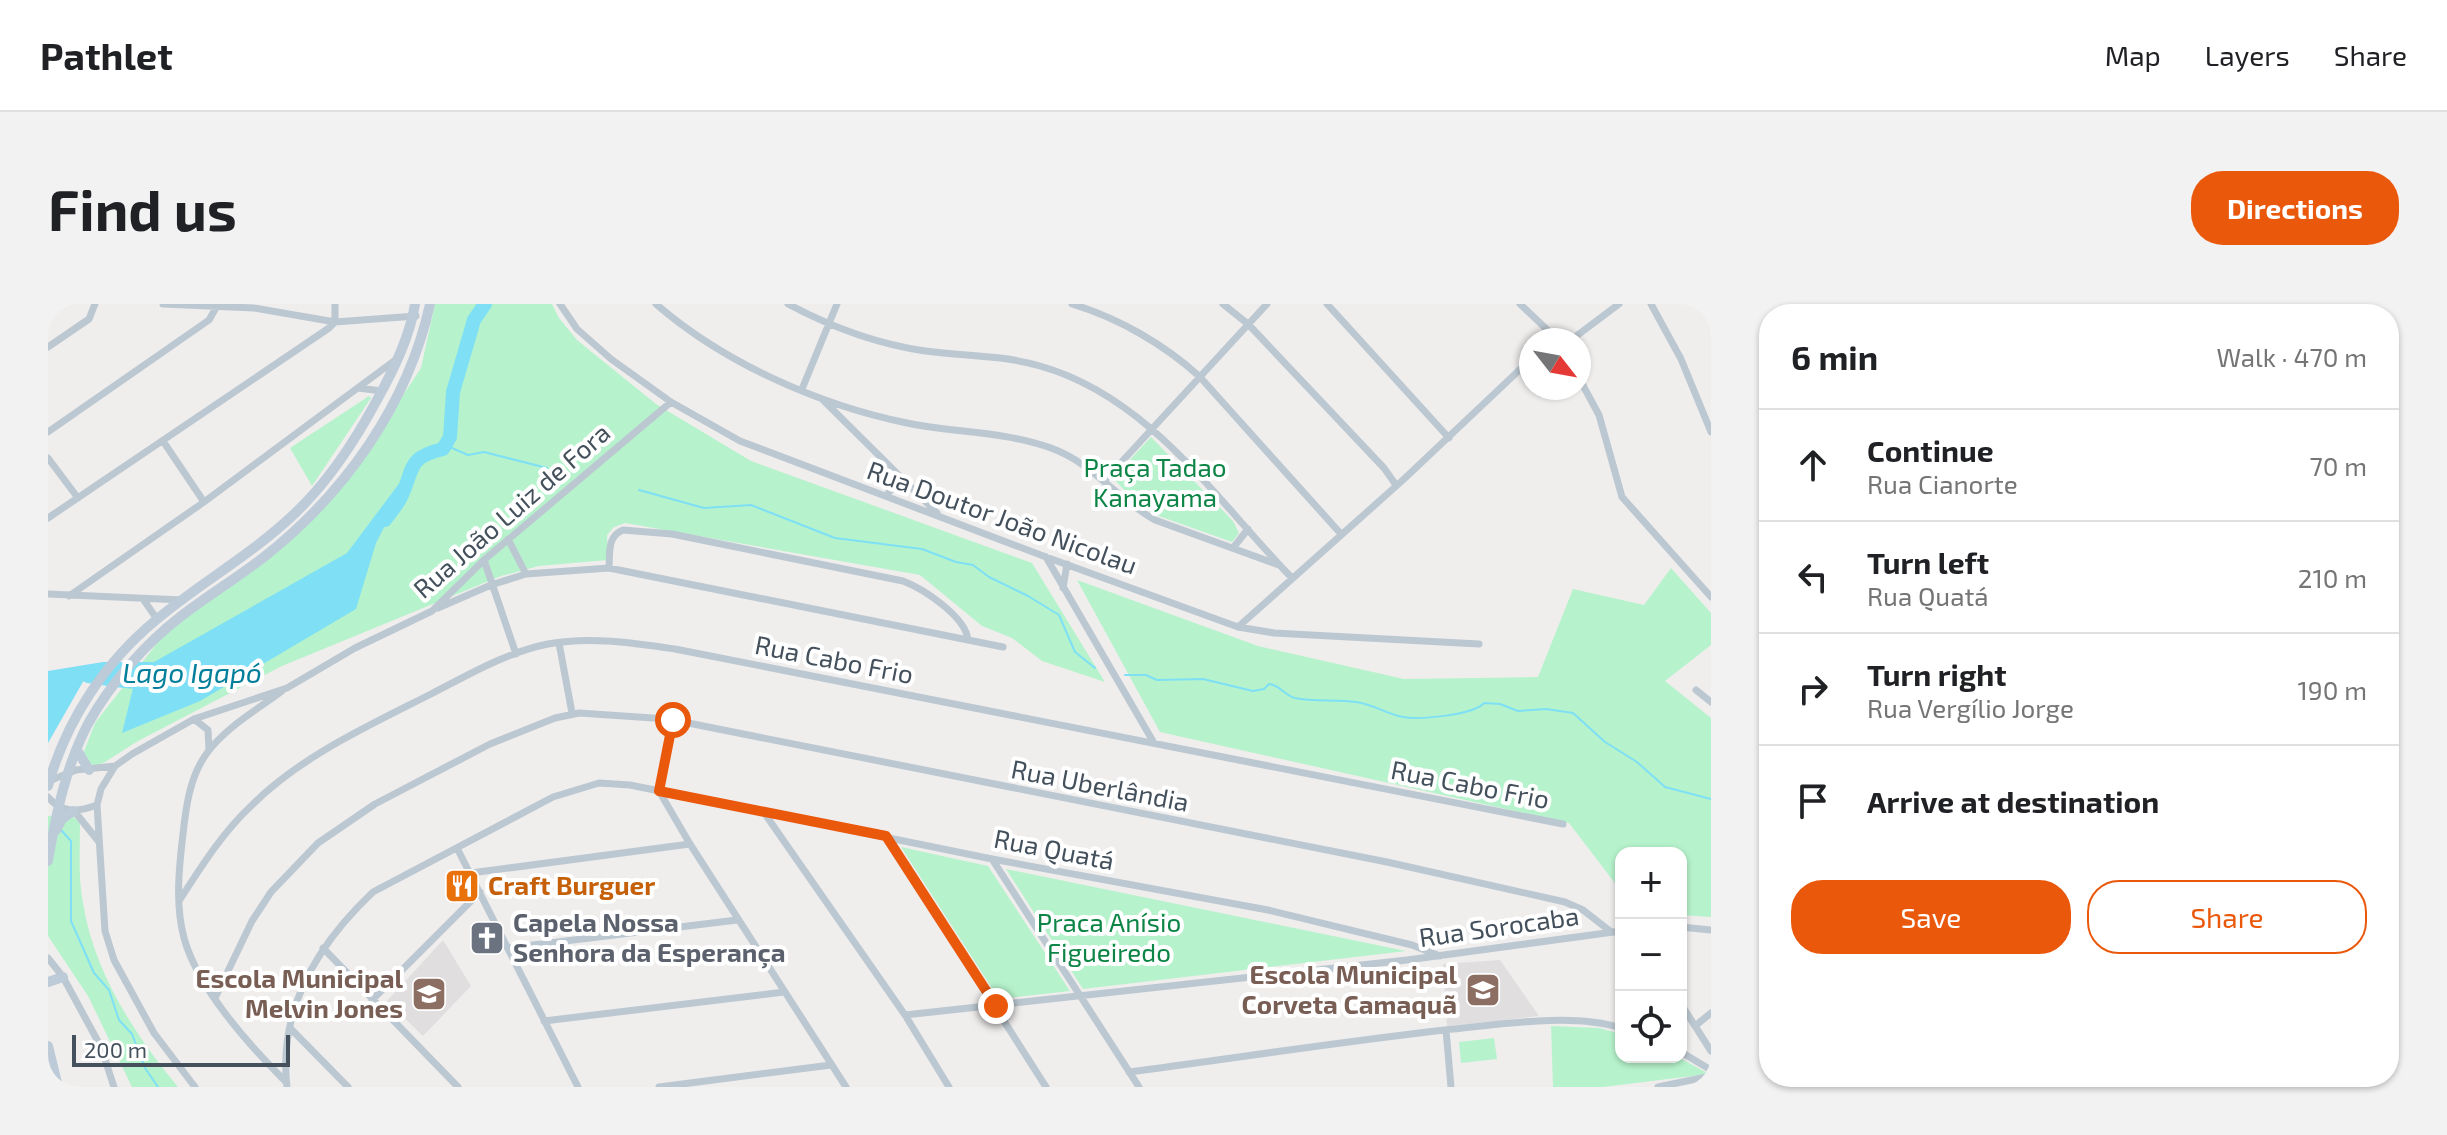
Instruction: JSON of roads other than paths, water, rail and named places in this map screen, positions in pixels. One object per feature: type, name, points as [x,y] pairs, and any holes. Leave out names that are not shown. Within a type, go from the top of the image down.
[{"type":"main road","points":[[48,861],[58,807],[90,720],[140,654],[181,616],[293,533],[322,505],[395,403],[417,351],[430,304]]},
{"type":"main road","points":[[49,784],[63,744],[89,694],[124,649],[157,619],[261,544],[294,515],[339,461],[382,391],[414,310]]},
{"type":"main road","points":[[77,750],[91,770]]},
{"type":"main road","points":[[51,843],[62,819],[74,811]]},
{"type":"main road","points":[[48,982],[63,977]]},
{"type":"main road","points":[[48,1046],[58,1087]]},
{"type":"street","points":[[48,347],[89,319],[95,304]]},
{"type":"street","points":[[163,304],[254,306],[335,322],[414,310],[427,318]]},
{"type":"street","points":[[335,304],[335,322]]},
{"type":"street","name":"Rua Doutor João Nicolau","points":[[560,304],[567,318],[587,339],[671,402],[740,441],[1046,557],[1238,627],[1274,633],[1479,644]]},
{"type":"street","points":[[656,304],[678,323],[727,355],[802,389],[865,413],[908,423],[1015,436],[1054,449],[1105,480],[1137,510],[1155,520],[1279,565]]},
{"type":"street","points":[[788,304],[828,325],[877,341],[1038,365],[1080,381],[1116,400],[1152,428],[1292,578]]},
{"type":"street","points":[[802,389],[837,304]]},
{"type":"street","points":[[1072,304],[1103,314],[1181,360],[1200,377],[1341,534]]},
{"type":"street","points":[[1223,304],[1248,324],[1384,468],[1396,485]]},
{"type":"street","points":[[1105,480],[1267,304]]},
{"type":"street","points":[[1327,304],[1449,438]]},
{"type":"street","points":[[1520,304],[1544,328]]},
{"type":"street","points":[[1587,328],[1619,304]]},
{"type":"street","points":[[1651,304],[1681,359],[1711,432]]},
{"type":"street","points":[[48,432],[209,320],[217,306]]},
{"type":"street","points":[[48,518],[335,322]]},
{"type":"street","points":[[69,596],[204,502],[397,359]]},
{"type":"street","points":[[1238,627],[1449,438],[1519,371]]},
{"type":"street","points":[[358,388],[382,391]]},
{"type":"street","points":[[819,396],[940,516]]},
{"type":"street","points":[[1591,400],[1599,415],[1622,497],[1711,597]]},
{"type":"street","name":"Rua João Luiz de Fora","points":[[195,1087],[154,1033],[114,960],[105,931],[97,805],[101,789],[115,766],[194,719],[287,688],[355,648],[432,611],[508,539],[671,402]]},
{"type":"street","points":[[855,431],[865,413]]},
{"type":"street","points":[[163,441],[204,502]]},
{"type":"street","points":[[48,458],[78,498]]},
{"type":"street","points":[[886,496],[898,474]]},
{"type":"street","points":[[1233,548],[1248,529]]},
{"type":"street","points":[[609,568],[611,539],[623,530],[688,537],[903,581],[929,594],[963,626],[968,640]]},
{"type":"street","points":[[508,539],[526,574]]},
{"type":"street","points":[[1046,557],[1154,743]]},
{"type":"street","points":[[484,560],[516,654]]},
{"type":"street","points":[[1063,590],[1067,564]]},
{"type":"street","points":[[432,611],[491,585],[526,574],[609,568],[1003,647]]},
{"type":"street","points":[[48,594],[184,600]]},
{"type":"street","points":[[143,599],[157,619]]},
{"type":"street","points":[[559,643],[572,713]]},
{"type":"street","name":"Rua Cabo Frio","points":[[179,901],[226,832],[281,779],[389,715],[516,654],[559,643],[639,644],[675,649],[1563,824]]},
{"type":"street","points":[[286,1084],[215,998],[189,952],[179,901],[180,857],[187,803],[198,766],[209,750],[237,723],[287,688]]},
{"type":"street","points":[[1696,690],[1711,702]]},
{"type":"street","name":"Rua Uberlândia","points":[[215,998],[261,905],[318,843],[375,804],[490,744],[533,725],[572,713],[622,714],[673,720],[1387,862],[1565,902],[1583,910],[1610,931]]},
{"type":"street","points":[[194,719],[208,730],[209,750]]},
{"type":"street","points":[[673,720],[659,791],[737,920],[846,1087]]},
{"type":"street","name":"Rua João Luiz de Fora","points":[[49,784],[69,773],[115,766]]},
{"type":"street","points":[[91,770],[101,789]]},
{"type":"street","name":"Rua Quatá","points":[[286,1084],[285,1062],[290,1028],[310,970],[352,912],[373,892],[553,797],[599,783],[630,785],[992,859],[1268,910],[1412,945],[1440,956]]},
{"type":"street","points":[[48,797],[58,807],[74,811],[97,805]]},
{"type":"street","points":[[74,811],[100,843]]},
{"type":"street","points":[[765,814],[905,1015],[949,1087]]},
{"type":"street","points":[[886,836],[1046,1087]]},
{"type":"street","points":[[471,873],[690,844]]},
{"type":"street","points":[[457,848],[578,1087]]},
{"type":"street","points":[[992,859],[1139,1087]]},
{"type":"street","points":[[372,1000],[480,892]]},
{"type":"street","points":[[508,948],[737,920]]},
{"type":"street","points":[[1687,928],[1711,930]]},
{"type":"street","name":"Rua Sorocaba","points":[[905,1015],[1407,960],[1615,931]]},
{"type":"street","points":[[1407,960],[1412,945]]},
{"type":"street","points":[[323,948],[458,1087]]},
{"type":"street","points":[[48,958],[63,977],[101,1047],[114,1087]]},
{"type":"street","points":[[544,1021],[784,992]]},
{"type":"street","points":[[1687,1013],[1711,1051]]},
{"type":"street","points":[[1695,1026],[1711,1013]]},
{"type":"street","points":[[1129,1072],[1514,1023],[1600,1021],[1615,1026]]},
{"type":"street","points":[[290,1028],[348,1087]]},
{"type":"street","points":[[1446,1030],[1451,1087]]},
{"type":"street","points":[[1687,1056],[1711,1070]]},
{"type":"street","points":[[659,1087],[831,1065]]},
{"type":"street","points":[[1658,1087],[1711,1076]]},
{"type":"water","name":"Lago Igapó","points":[[422,453],[376,543],[356,609],[200,701],[122,733],[136,676],[84,680],[48,743],[48,671],[103,662],[154,662],[347,553]]},
{"type":"waterway","points":[[385,520],[400,499],[413,466],[422,457],[443,449],[450,437],[453,392],[474,320],[485,304]]},
{"type":"waterway","points":[[445,445],[468,455],[484,452],[547,468]]},
{"type":"waterway","points":[[639,490],[704,508],[751,505],[835,538],[922,549],[973,565],[1059,615],[1075,652],[1095,668]]},
{"type":"waterway","points":[[1125,675],[1146,675],[1157,680],[1203,679],[1253,691],[1264,689],[1269,684],[1295,698],[1356,702],[1411,718],[1469,711],[1484,703],[1500,704],[1518,711],[1546,709],[1573,713],[1605,742],[1637,762],[1665,787],[1711,799]]},
{"type":"waterway","points":[[88,676],[132,682],[154,681]]},
{"type":"waterway","points":[[61,830],[71,841],[71,921],[94,973],[109,990],[119,1020],[132,1034],[145,1068],[158,1087]]},
{"type":"place","name":"Craft Burguer","points":[[462,886]]},
{"type":"place","name":"Capela Nossa Senhora da Esperança","points":[[487,938]]},
{"type":"place","name":"Escola Municipal Corveta Camaquã","points":[[1483,990]]},
{"type":"place","name":"Escola Municipal Melvin Jones","points":[[429,994]]},
{"type":"park label","name":"Praça Tadao Kanayama","points":[[1155,483]]},
{"type":"park label","name":"Praca Anísio Figueiredo","points":[[1109,938]]}]
